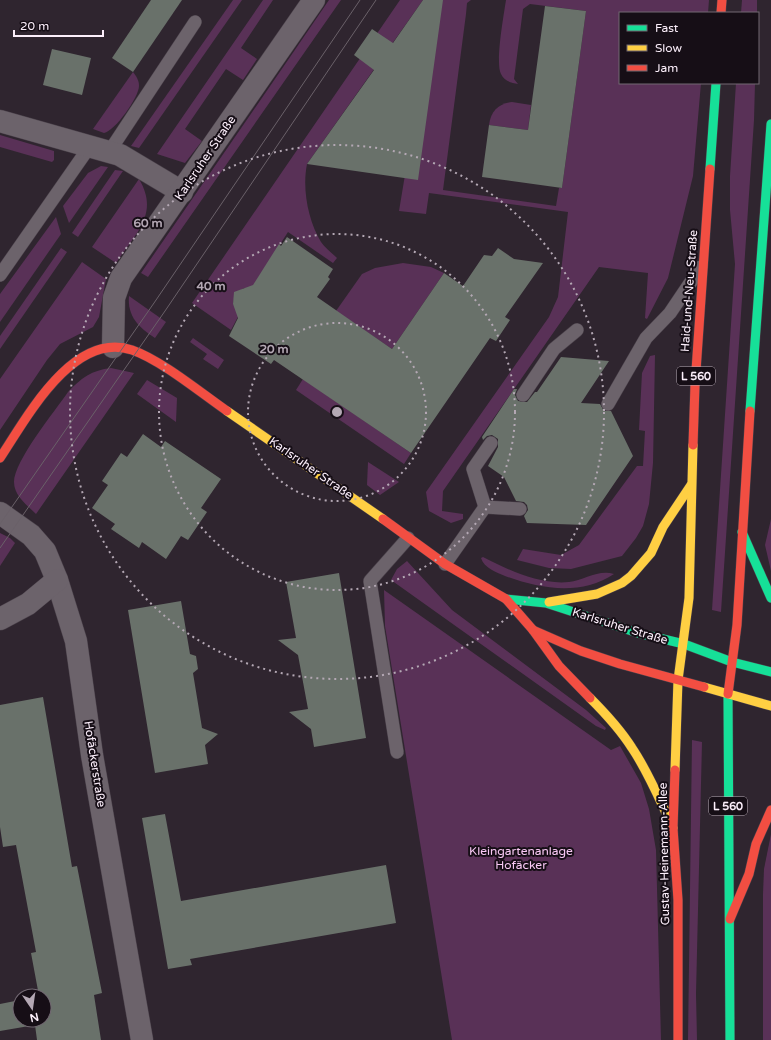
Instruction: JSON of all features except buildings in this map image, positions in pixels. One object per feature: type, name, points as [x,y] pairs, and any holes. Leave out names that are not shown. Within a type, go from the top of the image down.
[{"type":"main road","points":[[721,12],[722,0]]},
{"type":"main road","name":"Haid-und-Neu-Straße","points":[[684,644],[689,598],[691,485],[702,266],[716,84]]},
{"type":"main road","name":"L 560","points":[[730,1040],[728,694],[737,625],[742,532],[771,124]]},
{"type":"main road","name":"Karlsruher Straße","points":[[0,458],[48,388],[77,359],[97,350],[113,346],[137,352],[172,372],[389,522],[408,538],[445,564],[506,599],[533,630],[581,651],[771,706]]},
{"type":"main road","points":[[546,603],[597,594],[622,583],[631,576],[651,553],[663,527],[691,485]]},
{"type":"main road","points":[[742,532],[771,598]]},
{"type":"main road","name":"Karlsruher Straße","points":[[506,599],[546,603],[638,633],[684,644],[732,662],[771,672]]},
{"type":"main road","points":[[533,630],[559,666],[610,718],[632,747],[644,767],[673,828]]},
{"type":"main road","name":"Gustav-Heinemann-Allee","points":[[678,1040],[678,900],[673,828],[678,680],[684,644]]},
{"type":"main road","points":[[730,919],[749,874],[756,844],[771,810]]},
{"type":"street","name":"Karlsruher Straße","points":[[113,346],[114,298],[121,278],[314,0]]},
{"type":"street","points":[[0,121],[100,149],[139,165],[182,192]]},
{"type":"street","name":"Hofäckerstraße","points":[[0,513],[31,535],[41,545],[50,559],[76,641],[92,755],[142,1040]]},
{"type":"street","points":[[0,620],[28,604],[57,580]]},
{"type":"lane","points":[[0,276],[100,149],[195,22]]},
{"type":"lane","points":[[608,404],[646,338],[670,313],[702,266]]},
{"type":"lane","points":[[523,395],[554,349],[578,330]]},
{"type":"lane","points":[[485,507],[473,469],[491,443]]},
{"type":"lane","points":[[485,507],[520,509]]},
{"type":"lane","points":[[445,564],[485,507]]},
{"type":"lane","points":[[397,752],[370,581],[408,538]]},
{"type":"green space","points":[[233,0],[242,0],[139,148],[131,146]]},
{"type":"green space","points":[[263,0],[273,0],[241,48],[257,59],[243,80],[226,69],[185,129],[202,141],[185,163],[157,154]]},
{"type":"green space","points":[[329,0],[341,0],[148,277],[141,273],[259,102]]},
{"type":"green space","points":[[400,0],[423,0],[307,164],[305,184],[307,204],[313,224],[321,242],[337,258],[333,263],[288,232],[251,289],[244,288],[235,294],[233,304],[240,313],[231,330],[192,303]]},
{"type":"green space","points":[[434,0],[471,0],[467,3],[443,190],[556,206],[559,188],[562,188],[586,11],[530,4],[523,9],[514,79],[518,84],[506,80],[501,74],[499,68],[500,38],[506,0],[709,0],[708,12],[619,12],[619,84],[701,84],[693,176],[668,278],[647,319],[645,318],[648,273],[599,267],[443,491],[442,511],[463,514],[463,519],[451,523],[429,511],[426,492],[549,317],[558,297],[568,212],[429,193],[426,214],[399,211]]},
{"type":"green space","points":[[742,0],[757,0],[757,12],[741,12]]},
{"type":"green space","points":[[133,72],[138,80],[139,86],[135,98],[126,113],[109,131],[104,133],[93,129]]},
{"type":"green space","points":[[736,84],[755,84],[754,120],[721,612],[712,610],[735,264],[730,210],[730,176]]},
{"type":"green space","points":[[512,102],[531,105],[528,130],[489,125],[493,112],[499,106]]},
{"type":"green space","points":[[0,135],[54,151],[54,160],[52,162],[0,147]]},
{"type":"green space","points":[[101,166],[108,167],[69,223],[63,206],[88,173]]},
{"type":"green space","points":[[115,170],[123,171],[78,237],[72,233]]},
{"type":"green space","points":[[139,179],[145,191],[147,203],[146,213],[137,233],[116,263],[92,247]]},
{"type":"green space","points":[[56,217],[61,234],[0,322],[0,294]]},
{"type":"green space","points":[[61,248],[67,252],[0,349],[0,336]]},
{"type":"green space","points":[[82,262],[106,279],[99,317],[93,327],[60,344],[47,360],[0,430],[0,379]]},
{"type":"green space","points":[[403,263],[431,267],[444,273],[392,349],[336,311],[362,274],[375,268]]},
{"type":"green space","points":[[129,296],[166,322],[155,338],[139,326],[135,321],[130,310]]},
{"type":"green space","points":[[193,338],[224,360],[218,369],[203,359],[207,354],[190,342]]},
{"type":"green space","points":[[655,355],[653,463],[649,504],[643,526],[636,538],[622,556],[571,569],[549,568],[517,560],[523,549],[561,555],[579,545],[637,466],[643,466],[645,431],[639,430],[642,373],[650,356]]},
{"type":"green space","points":[[111,368],[134,373],[36,514],[16,492],[14,482],[21,462],[36,436],[68,392],[92,373]]},
{"type":"green space","points":[[303,379],[411,453],[404,464],[296,390]]},
{"type":"green space","points":[[147,380],[177,398],[176,422],[137,394]]},
{"type":"green space","points":[[368,462],[399,482],[380,495],[367,485]]},
{"type":"green space","points":[[771,519],[771,571],[765,545]]},
{"type":"green space","points":[[0,533],[10,538],[15,543],[0,566]]},
{"type":"green space","points":[[483,557],[524,576],[547,581],[569,582],[597,574],[614,574],[601,581],[574,588],[546,587],[518,581],[498,573],[485,564],[481,558]]},
{"type":"green space","points":[[407,561],[452,610],[586,710],[606,728],[605,730],[596,726],[391,580],[397,569]]},
{"type":"green space","name":"Kleingartenanlage Hofäcker","points":[[384,590],[611,750],[620,746],[641,783],[649,809],[656,850],[661,1040],[452,1040],[385,626]]},
{"type":"green space","points":[[692,740],[702,742],[696,994],[697,1040],[688,1040]]},
{"type":"green space","points":[[771,834],[771,1040],[763,1040],[763,894],[764,869]]},
{"type":"tram line","points":[[0,524],[154,303],[360,0]]},
{"type":"tram line","points":[[0,548],[165,311],[376,0]]},
{"type":"traffic: fast","points":[[710,169],[716,84]]},
{"type":"traffic: fast","points":[[750,411],[771,124]]},
{"type":"traffic: fast","points":[[742,532],[771,598]]},
{"type":"traffic: fast","points":[[506,599],[546,603],[638,633],[684,644],[732,662],[771,672]]},
{"type":"traffic: fast","points":[[728,694],[730,1040]]},
{"type":"traffic: slow","points":[[227,411],[383,519]]},
{"type":"traffic: slow","points":[[675,770],[678,680],[689,598],[693,445]]},
{"type":"traffic: slow","points":[[549,602],[597,594],[622,583],[631,576],[651,553],[663,527],[691,485]]},
{"type":"traffic: slow","points":[[704,687],[771,706]]},
{"type":"traffic: slow","points":[[590,698],[618,728],[638,758],[649,777],[673,828]]},
{"type":"traffic: jam","points":[[721,12],[722,0]]},
{"type":"traffic: jam","points":[[693,445],[695,385],[710,169]]},
{"type":"traffic: jam","points":[[0,458],[23,422],[54,382],[71,365],[90,353],[110,347],[132,350],[155,361],[227,411]]},
{"type":"traffic: jam","points":[[728,694],[737,625],[750,411]]},
{"type":"traffic: jam","points":[[383,519],[445,564],[506,599],[533,630],[559,666],[590,698]]},
{"type":"traffic: jam","points":[[533,630],[581,651],[620,664],[704,687]]},
{"type":"traffic: jam","points":[[675,770],[673,828],[678,900],[678,1040]]},
{"type":"traffic: jam","points":[[730,919],[749,874],[756,844],[771,810]]}]
